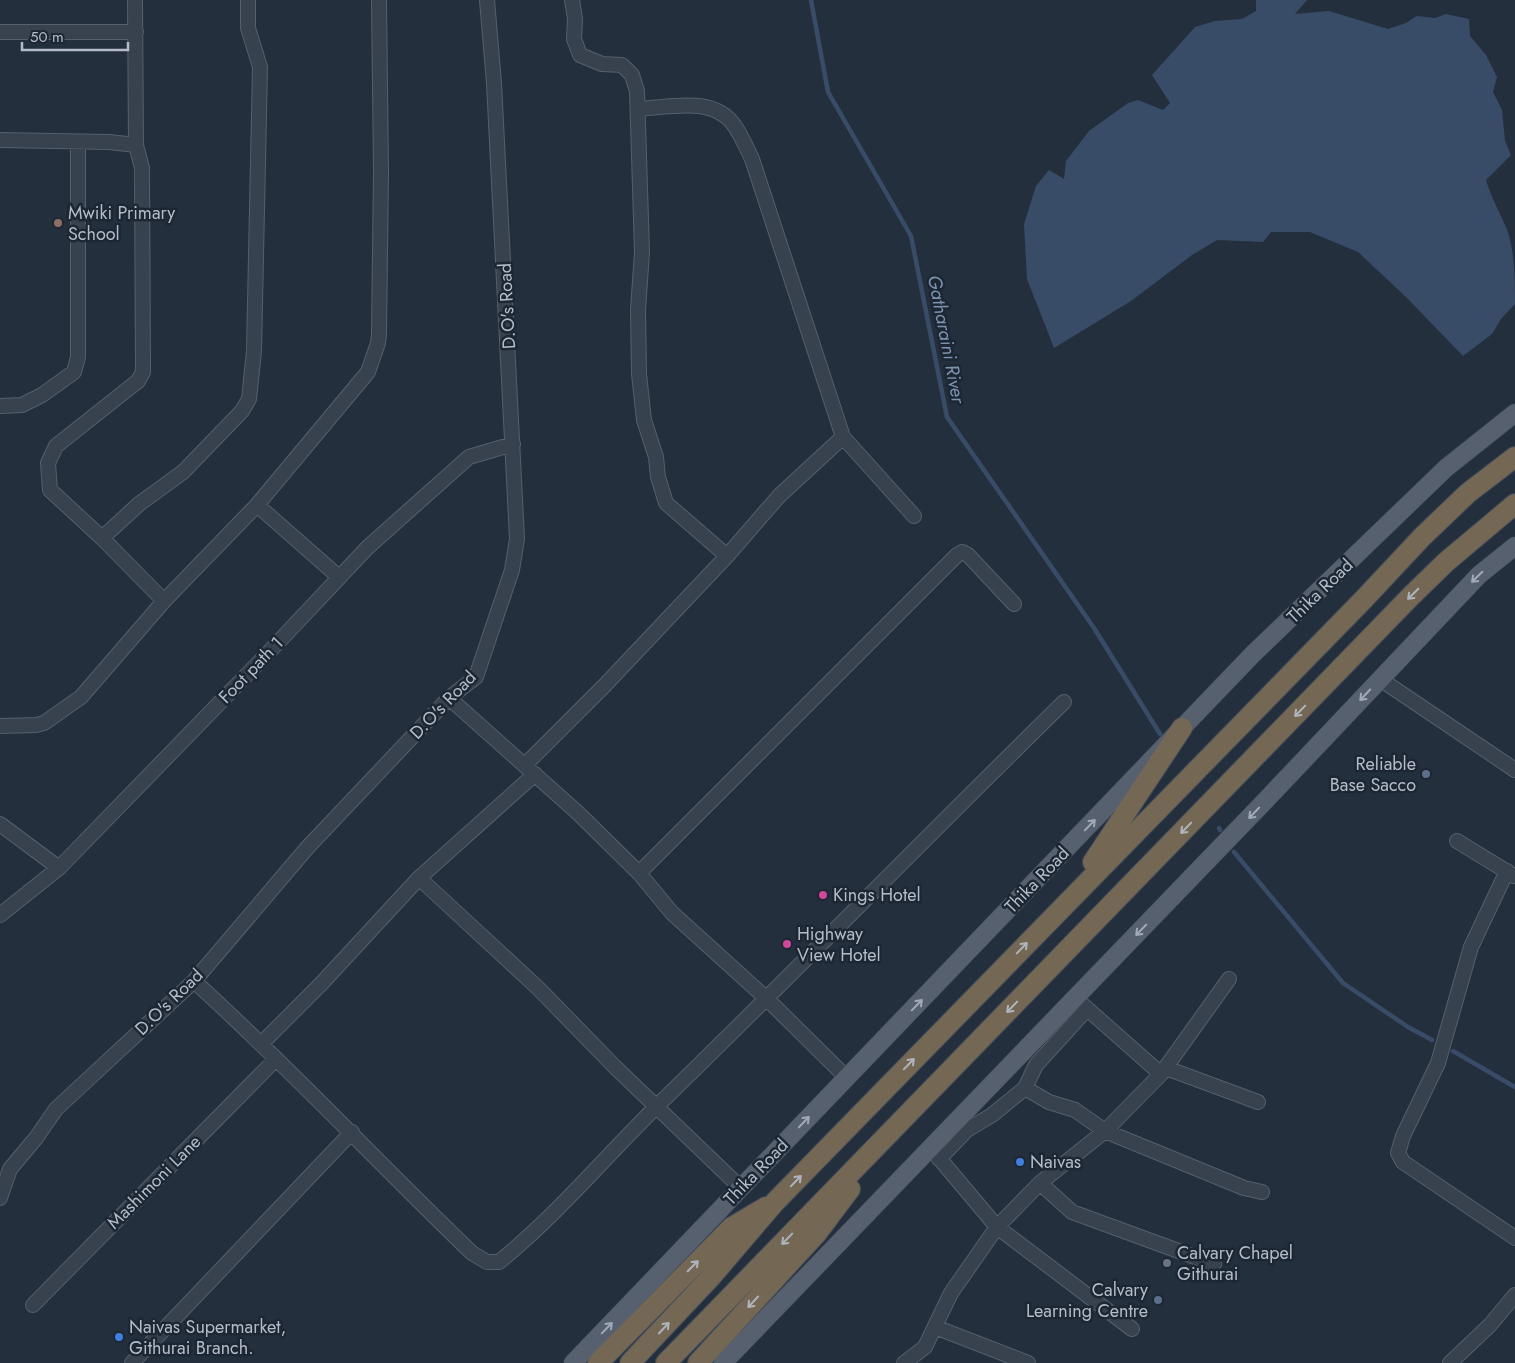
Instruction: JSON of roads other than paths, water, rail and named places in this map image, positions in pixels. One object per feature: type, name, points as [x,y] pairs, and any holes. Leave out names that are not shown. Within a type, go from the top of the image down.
[{"type":"highway","name":"Thika Road","points":[[630,1363],[722,1266],[775,1202],[1364,600],[1422,537],[1468,493],[1515,457]]},
{"type":"highway","points":[[666,1363],[1411,596],[1446,562],[1515,504]]},
{"type":"highway","points":[[1067,902],[1182,728]]},
{"type":"highway","points":[[698,1363],[816,1233],[894,1129]]},
{"type":"highway","points":[[598,1363],[732,1227],[775,1202]]},
{"type":"main road","name":"Thika Road","points":[[573,1363],[1252,655],[1446,468],[1515,413]]},
{"type":"main road","points":[[724,1363],[935,1153],[1081,1004],[1479,574],[1515,546]]},
{"type":"street","points":[[135,0],[136,145],[142,168],[142,372],[138,381],[56,446],[48,463],[50,490],[102,538],[164,601]]},
{"type":"street","points":[[102,538],[139,504],[183,472],[242,411],[249,399],[254,350],[260,67],[248,28],[248,0]]},
{"type":"street","points":[[0,726],[36,725],[68,707],[81,697],[164,601],[257,505],[368,372],[378,343],[381,181],[379,0]]},
{"type":"street","name":"D.O's Road","points":[[0,1198],[10,1169],[56,1109],[194,981],[307,848],[449,698],[476,677],[512,570],[517,539],[514,444],[494,83],[487,0]]},
{"type":"street","points":[[572,0],[575,18],[574,39],[580,55],[602,64],[622,65],[632,75],[639,109],[637,138],[642,252],[638,342],[644,420],[656,457],[658,477],[666,503],[727,556]]},
{"type":"street","points":[[0,32],[136,32]]},
{"type":"street","points":[[639,109],[704,106],[719,111],[735,126],[752,159],[843,437],[914,516]]},
{"type":"street","points":[[0,140],[136,145]]},
{"type":"street","points":[[0,406],[22,405],[42,395],[74,372],[78,357],[78,142]]},
{"type":"street","points":[[262,1042],[321,984],[419,878],[530,770],[605,685],[727,556],[779,496],[843,437]]},
{"type":"street","name":"Foot path 1","points":[[0,915],[60,868],[368,547],[469,457],[514,444]]},
{"type":"street","points":[[257,505],[339,577]]},
{"type":"street","points":[[639,873],[956,555],[962,552],[968,555],[1014,604]]},
{"type":"street","points":[[1380,679],[1515,770]]},
{"type":"street","points":[[449,698],[530,770],[639,873],[672,913],[767,999],[847,1078]]},
{"type":"street","points":[[194,981],[262,1042],[276,1059],[352,1132],[472,1253],[487,1262],[498,1262],[560,1206],[656,1107],[767,999],[1064,702]]},
{"type":"street","points":[[0,824],[60,868]]},
{"type":"street","points":[[1457,841],[1511,874],[1471,947],[1438,1063],[1403,1136],[1398,1153],[1403,1162],[1515,1238]]},
{"type":"street","points":[[419,878],[538,988],[656,1107],[741,1188]]},
{"type":"street","points":[[904,1363],[925,1347],[951,1293],[997,1227],[1040,1183],[1105,1131],[1163,1071],[1230,979]]},
{"type":"street","points":[[1132,1329],[997,1227],[935,1153],[992,1115],[1025,1088],[1036,1065],[1081,1004],[1163,1071],[1258,1102]]},
{"type":"street","name":"Mashimoni Lane","points":[[33,1305],[276,1059]]},
{"type":"street","points":[[1025,1088],[1049,1102],[1074,1110],[1105,1131],[1244,1188],[1262,1192]]},
{"type":"street","points":[[132,1363],[352,1132]]},
{"type":"street","points":[[1040,1183],[1072,1212],[1214,1264]]},
{"type":"street","points":[[1450,1363],[1490,1325],[1515,1295]]},
{"type":"street","points":[[935,1327],[1028,1363]]},
{"type":"water","points":[[1256,0],[1307,0],[1295,14],[1329,11],[1388,29],[1406,23],[1417,16],[1435,18],[1446,14],[1469,19],[1470,36],[1486,55],[1497,77],[1493,92],[1502,110],[1505,141],[1511,155],[1486,180],[1509,236],[1514,265],[1515,304],[1501,319],[1492,334],[1463,356],[1406,297],[1358,252],[1310,232],[1271,232],[1263,242],[1217,240],[1192,255],[1131,301],[1054,348],[1027,279],[1024,224],[1036,186],[1049,170],[1064,179],[1066,161],[1089,131],[1128,103],[1138,100],[1163,110],[1170,103],[1152,75],[1195,27],[1215,21],[1242,19],[1256,11]]},
{"type":"waterway","name":"Gatharaini River","points":[[811,0],[828,92],[911,236],[947,417],[1094,628],[1160,734]]},
{"type":"waterway","points":[[1234,852],[1343,983],[1408,1027],[1432,1040]]},
{"type":"waterway","points":[[1453,1051],[1515,1087]]},
{"type":"place","name":"Mwiki Primary School","points":[[58,223]]},
{"type":"place","name":"Reliable Base Sacco","points":[[1426,774]]},
{"type":"place","name":"Kings Hotel","points":[[823,895]]},
{"type":"place","name":"Highway View Hotel","points":[[787,944]]},
{"type":"place","name":"Naivas","points":[[1020,1162]]},
{"type":"place","name":"Calvary Chapel Githurai","points":[[1167,1263]]},
{"type":"place","name":"Calvary Learning Centre","points":[[1158,1300]]},
{"type":"place","name":"Naivas Supermarket, Githurai Branch.","points":[[119,1337]]}]
